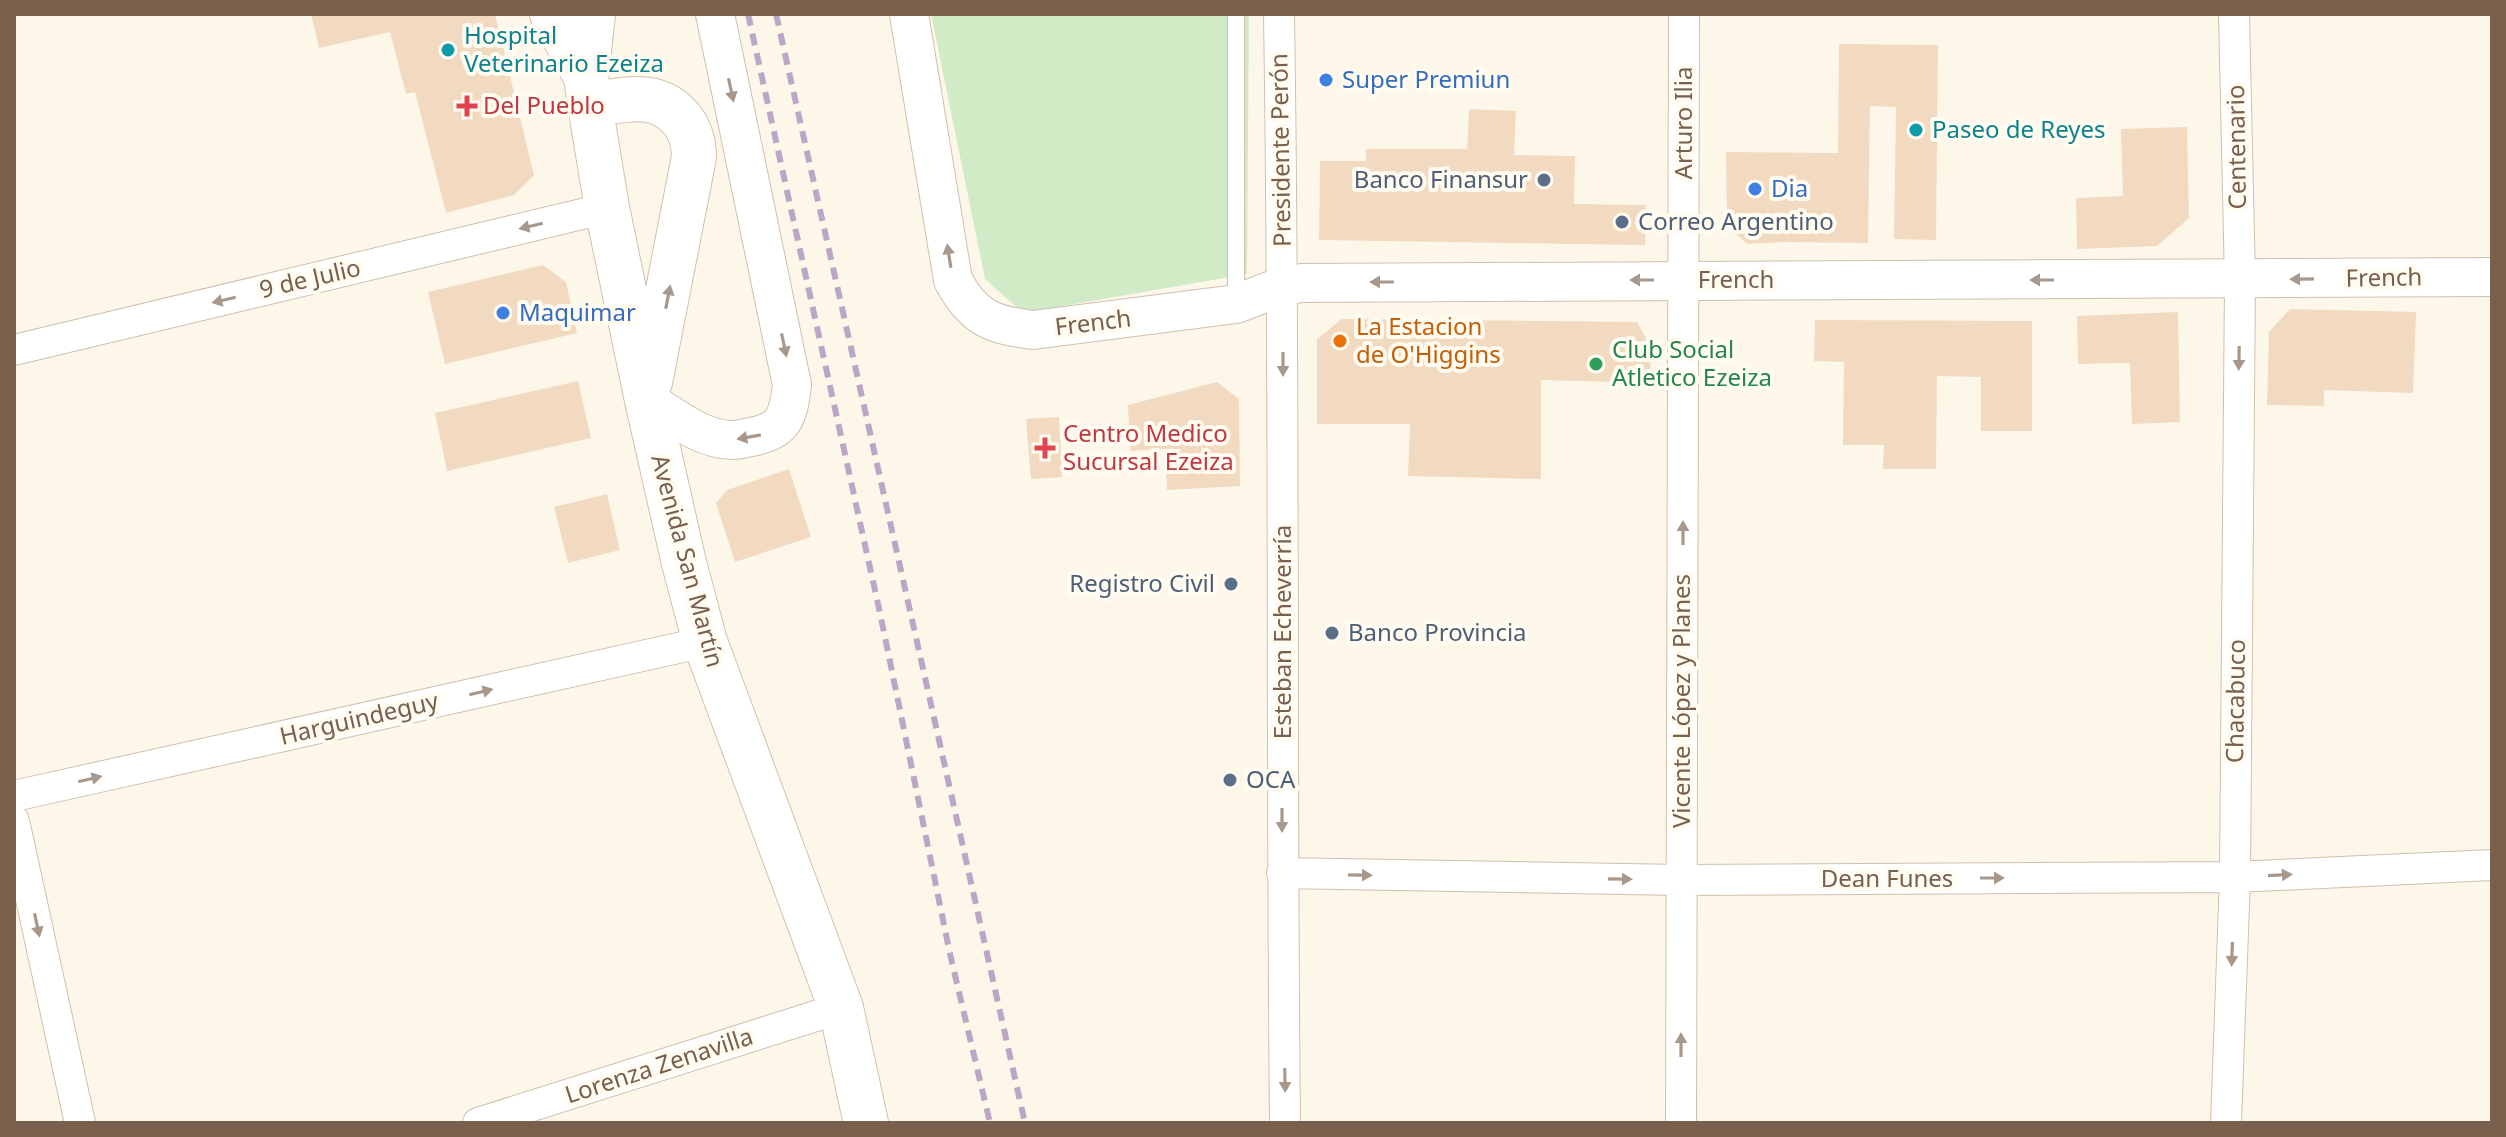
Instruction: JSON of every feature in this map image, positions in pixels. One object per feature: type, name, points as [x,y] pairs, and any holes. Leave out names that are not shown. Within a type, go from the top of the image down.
[{"type":"main road","name":"Avenida San Martín","points":[[552,14],[588,91]]},
{"type":"main road","name":"Avenida San Martín","points":[[593,14],[588,91],[607,208],[684,563],[705,642],[841,1008],[866,1123]]},
{"type":"main road","points":[[588,91],[665,103],[689,129],[694,145],[647,400]]},
{"type":"street","points":[[647,400],[695,430],[732,440],[765,434],[782,425],[789,410],[792,385],[715,14]]},
{"type":"street","name":"French","points":[[909,14],[953,280],[964,302],[987,320],[1007,327],[1033,330],[1236,304],[1283,286],[1302,283],[2492,277]]},
{"type":"street","name":"Presidente Perón","points":[[1279,14],[1283,286]]},
{"type":"street","name":"Arturo Ilia","points":[[1684,14],[1684,280]]},
{"type":"street","name":"Centenario","points":[[2234,14],[2240,280]]},
{"type":"street","name":"9 de Julio","points":[[14,350],[607,208]]},
{"type":"street","name":"Vicente López y Planes","points":[[1681,1123],[1684,280]]},
{"type":"street","name":"Chacabuco","points":[[2226,1123],[2235,877],[2240,280]]},
{"type":"street","name":"Esteban Echeverría","points":[[1283,286],[1282,873],[1285,1123]]},
{"type":"street","name":"Harguindeguy","points":[[14,796],[705,642]]},
{"type":"street","points":[[14,821],[80,1123]]},
{"type":"street","name":"Dean Funes","points":[[1282,873],[1681,880],[2235,877],[2492,865]]},
{"type":"street","name":"Lorenza Zenavilla","points":[[478,1123],[841,1008]]},
{"type":"lane","points":[[1236,14],[1236,304]]},
{"type":"green space","points":[[931,14],[1249,14],[1247,274],[1023,313],[985,279]]},
{"type":"building","points":[[311,14],[495,14],[534,175],[514,195],[446,213],[415,92],[406,94],[390,32],[319,48]]},
{"type":"building","name":"Paseo de Reyes","points":[[1839,44],[1938,45],[1936,240],[1894,239],[1896,107],[1870,106],[1868,243],[1747,244],[1727,225],[1726,152],[1838,153]]},
{"type":"building","points":[[1469,109],[1516,111],[1514,155],[1575,156],[1574,204],[1646,205],[1645,245],[1319,240],[1320,161],[1366,161],[1366,149],[1467,149]]},
{"type":"building","points":[[2187,127],[2189,218],[2157,246],[2077,249],[2076,198],[2123,196],[2121,129]]},
{"type":"building","name":"Maquimar","points":[[543,265],[566,282],[577,333],[445,364],[428,292]]},
{"type":"building","points":[[2290,309],[2416,312],[2413,393],[2324,390],[2324,406],[2267,405],[2269,332]]},
{"type":"building","points":[[2178,312],[2180,422],[2132,424],[2130,363],[2078,364],[2077,316]]},
{"type":"building","points":[[1342,319],[1637,322],[1651,347],[1650,383],[1541,380],[1541,479],[1408,476],[1410,424],[1317,424],[1317,339]]},
{"type":"building","points":[[1815,320],[2032,321],[2032,431],[1981,431],[1981,377],[1937,376],[1936,469],[1883,469],[1884,445],[1843,445],[1844,362],[1814,361]]},
{"type":"building","points":[[578,381],[591,438],[447,471],[435,413]]},
{"type":"building","points":[[1217,382],[1239,399],[1240,486],[1167,490],[1165,449],[1130,451],[1128,405]]},
{"type":"building","name":"Centro Medico Sucursal Ezeiza","points":[[1059,417],[1062,477],[1031,479],[1026,419]]},
{"type":"building","points":[[789,469],[811,537],[735,562],[716,503],[727,490]]},
{"type":"building","points":[[607,494],[620,550],[568,563],[554,507]]},
{"type":"railway","points":[[748,14],[880,613],[950,954],[990,1123]]},
{"type":"railway","points":[[776,14],[1025,1123]]},
{"type":"place","name":"Hospital Veterinario Ezeiza","points":[[448,50]]},
{"type":"place","name":"Super Premiun","points":[[1326,80]]},
{"type":"place","name":"Del Pueblo","points":[[467,106]]},
{"type":"place","name":"Paseo de Reyes","points":[[1916,130]]},
{"type":"place","name":"Banco Finansur","points":[[1544,180]]},
{"type":"place","name":"Dia","points":[[1755,189]]},
{"type":"place","name":"Correo Argentino","points":[[1622,222]]},
{"type":"place","name":"Maquimar","points":[[503,313]]},
{"type":"place","name":"La Estacion de O'Higgins","points":[[1340,341]]},
{"type":"place","name":"Club Social Atletico Ezeiza","points":[[1596,364]]},
{"type":"place","name":"Centro Medico Sucursal Ezeiza","points":[[1045,448]]},
{"type":"place","name":"Registro Civil","points":[[1231,584]]},
{"type":"place","name":"Banco Provincia","points":[[1332,633]]},
{"type":"place","name":"OCA","points":[[1230,780]]}]
